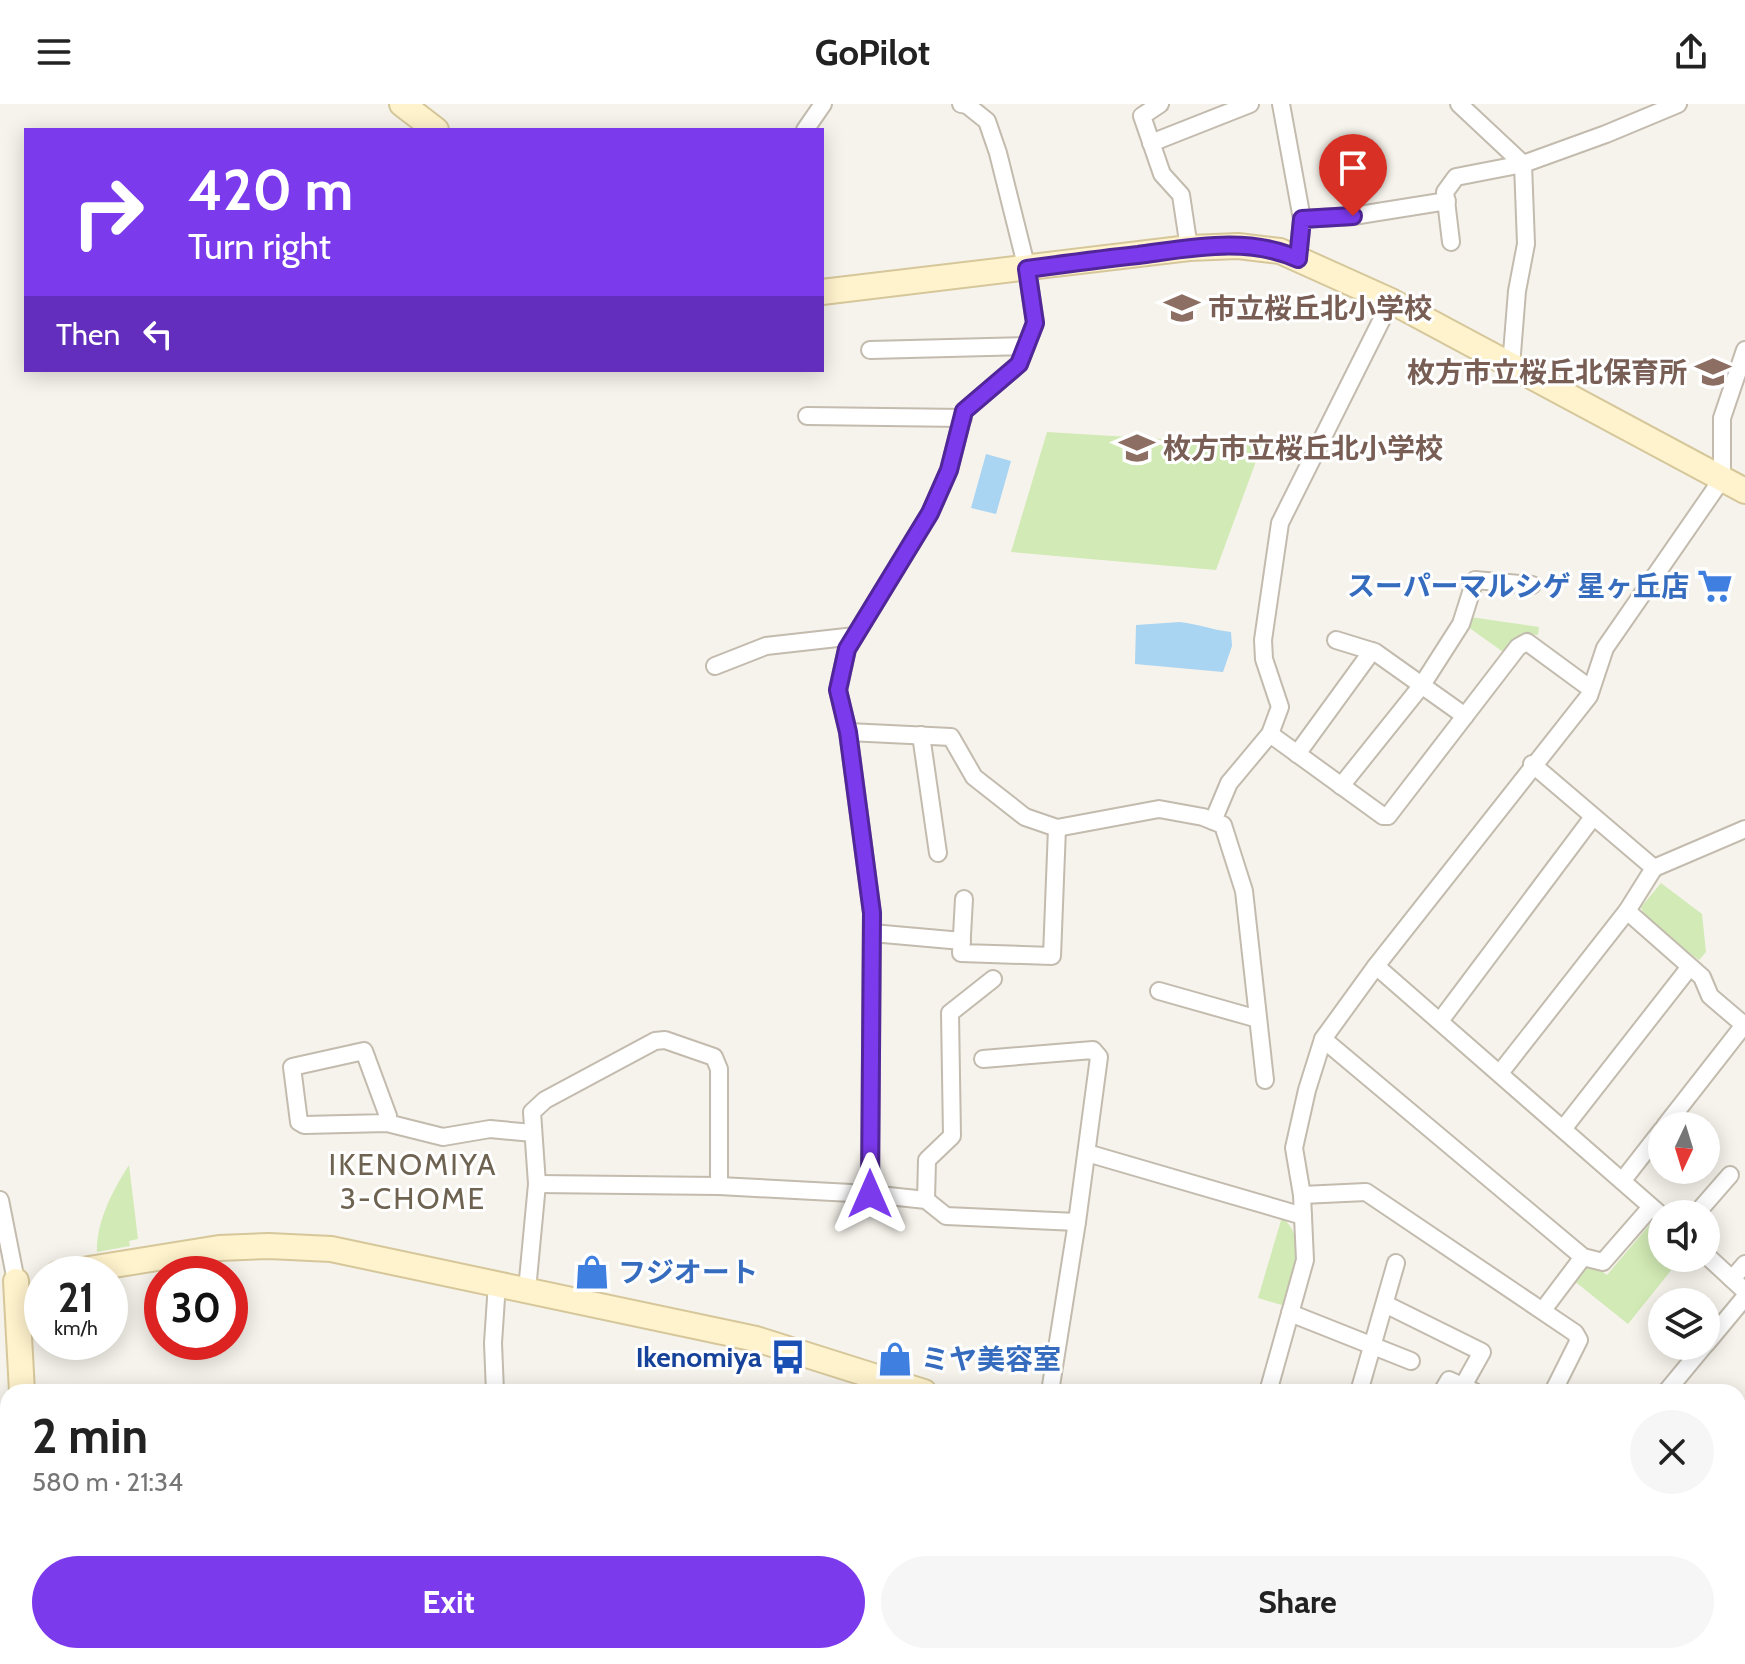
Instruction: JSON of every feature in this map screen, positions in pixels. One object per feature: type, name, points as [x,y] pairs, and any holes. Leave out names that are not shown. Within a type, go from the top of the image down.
[{"type":"street","points":[[402,104],[433,128]]},
{"type":"street","points":[[806,128],[823,104]]},
{"type":"street","points":[[870,1194],[872,913],[848,732],[838,690],[847,649],[930,513],[949,470],[964,411],[1019,364],[1035,323],[1027,269],[998,153],[987,121],[967,105],[961,104]]},
{"type":"street","points":[[1160,104],[1142,116],[1162,174],[1181,195],[1189,248]]},
{"type":"street","points":[[1151,143],[1250,104]]},
{"type":"street","points":[[1281,104],[1302,219],[1298,259]]},
{"type":"street","points":[[1459,104],[1523,164],[1526,244],[1517,291],[1511,366]]},
{"type":"street","points":[[1451,242],[1445,192],[1456,177],[1523,164],[1678,104]]},
{"type":"street","points":[[1302,219],[1353,216],[1447,201]]},
{"type":"street","points":[[824,292],[1189,248],[1238,246],[1280,251],[1391,301],[1745,491]]},
{"type":"street","points":[[1213,821],[1229,783],[1270,734],[1280,707],[1264,659],[1263,640],[1280,523],[1391,301]]},
{"type":"street","points":[[870,350],[1026,346]]},
{"type":"street","points":[[1270,1384],[1305,1260],[1302,1195],[1294,1148],[1323,1039],[1532,764],[1589,696],[1605,648],[1722,479],[1722,418],[1745,350]]},
{"type":"street","points":[[807,416],[963,418]]},
{"type":"street","points":[[1341,786],[1422,685],[1461,624],[1475,580],[1532,585]]},
{"type":"street","points":[[715,666],[766,646],[855,636]]},
{"type":"street","points":[[1336,640],[1372,651],[1465,716]]},
{"type":"street","points":[[1270,734],[1383,816],[1388,816],[1518,647],[1527,642],[1591,689]]},
{"type":"street","points":[[1297,754],[1372,651]]},
{"type":"street","points":[[848,732],[951,737],[974,777],[1025,817],[1057,828],[1159,809],[1223,825],[1244,891],[1265,1080]]},
{"type":"street","points":[[921,735],[938,853]]},
{"type":"street","points":[[1532,764],[1654,868]]},
{"type":"street","points":[[1440,1021],[1593,817]]},
{"type":"street","points":[[964,899],[961,953],[1052,956],[1057,828]]},
{"type":"street","points":[[1500,1073],[1627,911],[1654,868],[1745,829]]},
{"type":"street","points":[[1627,911],[1702,977],[1710,996],[1744,1025],[1676,1112]]},
{"type":"street","points":[[872,933],[962,941]]},
{"type":"street","points":[[1376,966],[1648,1203]]},
{"type":"street","points":[[1563,1129],[1689,968]]},
{"type":"street","points":[[926,1200],[927,1160],[952,1136],[950,1013],[993,979]]},
{"type":"street","points":[[1159,991],[1258,1019]]},
{"type":"street","points":[[1323,1039],[1583,1257],[1603,1262],[1648,1219]]},
{"type":"street","points":[[527,1290],[537,1184],[532,1112],[545,1100],[655,1041],[665,1040],[714,1057],[719,1069],[719,1186]]},
{"type":"street","points":[[983,1059],[1093,1050],[1099,1057],[1051,1384]]},
{"type":"street","points":[[387,1123],[388,1116],[364,1051],[292,1067],[299,1122],[304,1125],[387,1123],[443,1137],[490,1129],[533,1133]]},
{"type":"street","points":[[1623,1180],[1648,1148]]},
{"type":"street","points":[[1087,1153],[1303,1216]]},
{"type":"street","points":[[1708,1200],[1730,1175]]},
{"type":"street","points":[[537,1184],[719,1186],[870,1194],[926,1200],[946,1216],[1077,1222]]},
{"type":"street","points":[[1302,1195],[1366,1192],[1575,1333],[1579,1340],[1557,1384]]},
{"type":"street","points":[[0,1200],[21,1384]]},
{"type":"street","points":[[128,1263],[219,1248],[269,1246],[331,1249],[756,1339],[899,1384]]},
{"type":"street","points":[[1543,1310],[1583,1257]]},
{"type":"street","points":[[1362,1384],[1396,1263]]},
{"type":"street","points":[[1732,1279],[1745,1264]]},
{"type":"street","points":[[1720,1268],[1745,1294],[1720,1326]]},
{"type":"street","points":[[495,1384],[493,1343],[497,1283]]},
{"type":"street","points":[[1385,1304],[1482,1352],[1471,1384]]},
{"type":"street","points":[[1290,1313],[1411,1361]]},
{"type":"street","points":[[1673,1384],[1693,1360]]},
{"type":"green space","points":[[1047,432],[1262,445],[1216,570],[1011,552]]},
{"type":"green space","points":[[1470,617],[1539,627],[1538,635],[1522,633],[1506,654],[1468,627]]},
{"type":"green space","points":[[1661,883],[1702,914],[1706,952],[1699,960],[1646,921],[1641,907]]},
{"type":"green space","points":[[129,1165],[138,1239],[129,1241],[130,1246],[97,1252],[102,1218]]},
{"type":"green space","points":[[1282,1217],[1291,1227],[1298,1248],[1296,1271],[1285,1306],[1258,1298]]},
{"type":"green space","points":[[1648,1227],[1648,1272],[1670,1272],[1657,1288],[1648,1288],[1648,1299],[1628,1324],[1573,1280],[1585,1266],[1592,1264],[1607,1275]]},
{"type":"water","points":[[986,454],[1011,461],[996,514],[971,508]]},
{"type":"water","points":[[1180,622],[1231,632],[1232,646],[1223,672],[1135,664],[1136,625]]},
{"type":"place","name":"市立桜丘北小学校","points":[[1182,308]]},
{"type":"place","name":"枚方市立桜丘北保育所","points":[[1713,372]]},
{"type":"place","name":"枚方市立桜丘北小学校","points":[[1137,448]]},
{"type":"place","name":"スーパーマルシゲ 星ヶ丘店","points":[[1715,586]]},
{"type":"place","name":"フジオート","points":[[592,1272]]},
{"type":"place","name":"Ikenomiya","points":[[788,1357]]},
{"type":"place","name":"ミヤ美容室","points":[[895,1359]]},
{"type":"district","name":"IKENOMIYA 3-CHOME","points":[[413,1181]]},
{"type":"route","points":[[870,1194],[872,913],[848,732],[838,690],[847,649],[930,513],[949,470],[964,411],[1019,364],[1035,323],[1027,269],[1189,248],[1238,246],[1280,251],[1298,259],[1302,219],[1353,216]]}]
